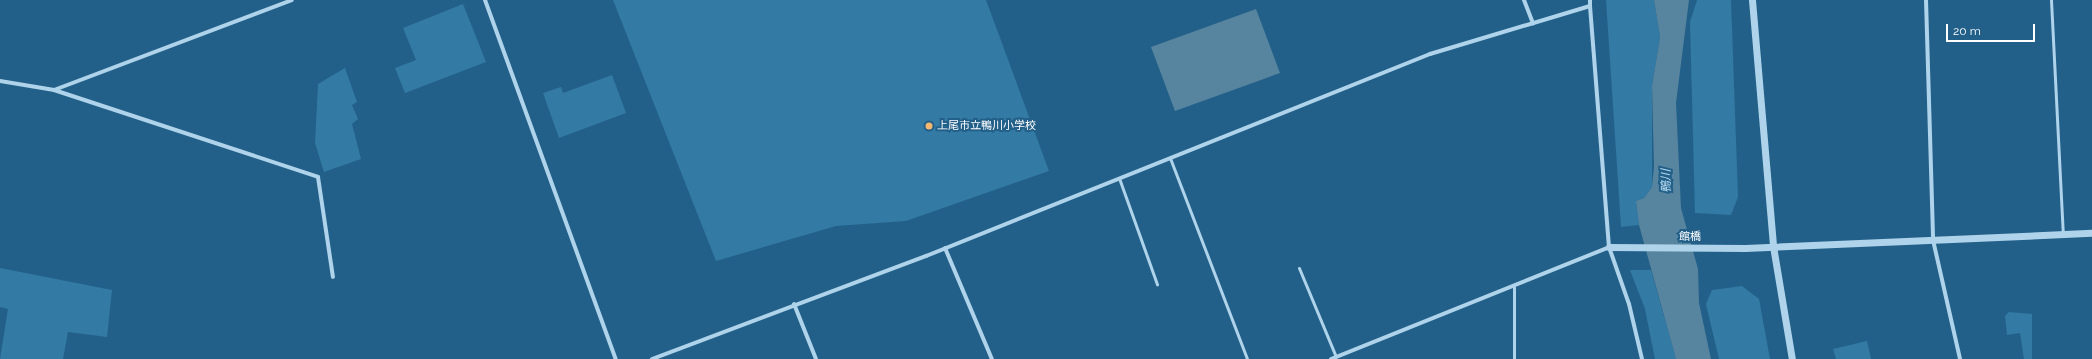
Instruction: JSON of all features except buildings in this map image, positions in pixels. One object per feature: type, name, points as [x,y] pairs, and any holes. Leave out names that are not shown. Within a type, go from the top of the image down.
[{"type":"street","points":[[54,90],[292,0]]},
{"type":"street","points":[[485,0],[616,359]]},
{"type":"street","points":[[1524,0],[1533,23]]},
{"type":"street","points":[[1590,0],[1609,247],[1629,304],[1642,359]]},
{"type":"street","points":[[1752,0],[1772,246],[1792,359]]},
{"type":"street","points":[[1926,0],[1934,240],[1960,359]]},
{"type":"street","points":[[652,359],[945,248],[1430,54],[1590,6]]},
{"type":"street","points":[[0,81],[54,90],[318,177],[334,277]]},
{"type":"street","name":"館橋","points":[[1609,247],[1745,248],[2062,233],[2092,233]]},
{"type":"street","points":[[1331,359],[1609,247]]},
{"type":"street","points":[[945,248],[992,359]]},
{"type":"street","points":[[794,304],[816,359]]},
{"type":"lane","points":[[2051,0],[2062,233]]},
{"type":"lane","points":[[1170,158],[1247,359]]},
{"type":"lane","points":[[1119,178],[1157,284]]},
{"type":"lane","points":[[1299,268],[1336,357]]},
{"type":"lane","points":[[1514,286],[1514,359]]},
{"type":"shaded area","points":[[613,0],[986,0],[1049,171],[906,221],[836,226],[716,261]]},
{"type":"shaded area","points":[[1606,0],[1654,0],[1660,37],[1652,86],[1652,187],[1644,198],[1636,201],[1639,225],[1621,227]]},
{"type":"shaded area","points":[[1697,0],[1731,0],[1738,197],[1731,215],[1695,213],[1690,22]]},
{"type":"shaded area","points":[[463,4],[486,62],[405,93],[395,68],[416,60],[403,28]]},
{"type":"shaded area","points":[[345,68],[357,102],[352,105],[358,119],[352,124],[361,159],[324,172],[315,143],[318,84]]},
{"type":"shaded area","points":[[612,75],[626,113],[559,138],[543,93],[561,87],[563,93]]},
{"type":"shaded area","points":[[0,268],[112,290],[107,337],[68,332],[63,359],[0,359],[8,309],[0,307]]},
{"type":"shaded area","points":[[1630,270],[1651,270],[1676,359],[1655,359],[1645,309]]},
{"type":"shaded area","points":[[1742,286],[1759,299],[1770,359],[1719,359],[1706,304],[1712,290]]},
{"type":"shaded area","points":[[2009,312],[2032,314],[2032,359],[2024,359],[2020,333],[2007,335],[2005,316]]},
{"type":"shaded area","points":[[1867,341],[1871,359],[1836,359],[1833,349]]},
{"type":"water","name":"鴨川","points":[[1654,0],[1689,0],[1676,103],[1681,208],[1698,269],[1699,303],[1711,359],[1676,359],[1639,225],[1636,201],[1644,198],[1652,187],[1654,167],[1652,86],[1660,37]]},
{"type":"water","points":[[1256,9],[1280,73],[1175,111],[1151,47]]},
{"type":"place","name":"上尾市立鴨川小学校","points":[[929,126]]}]
